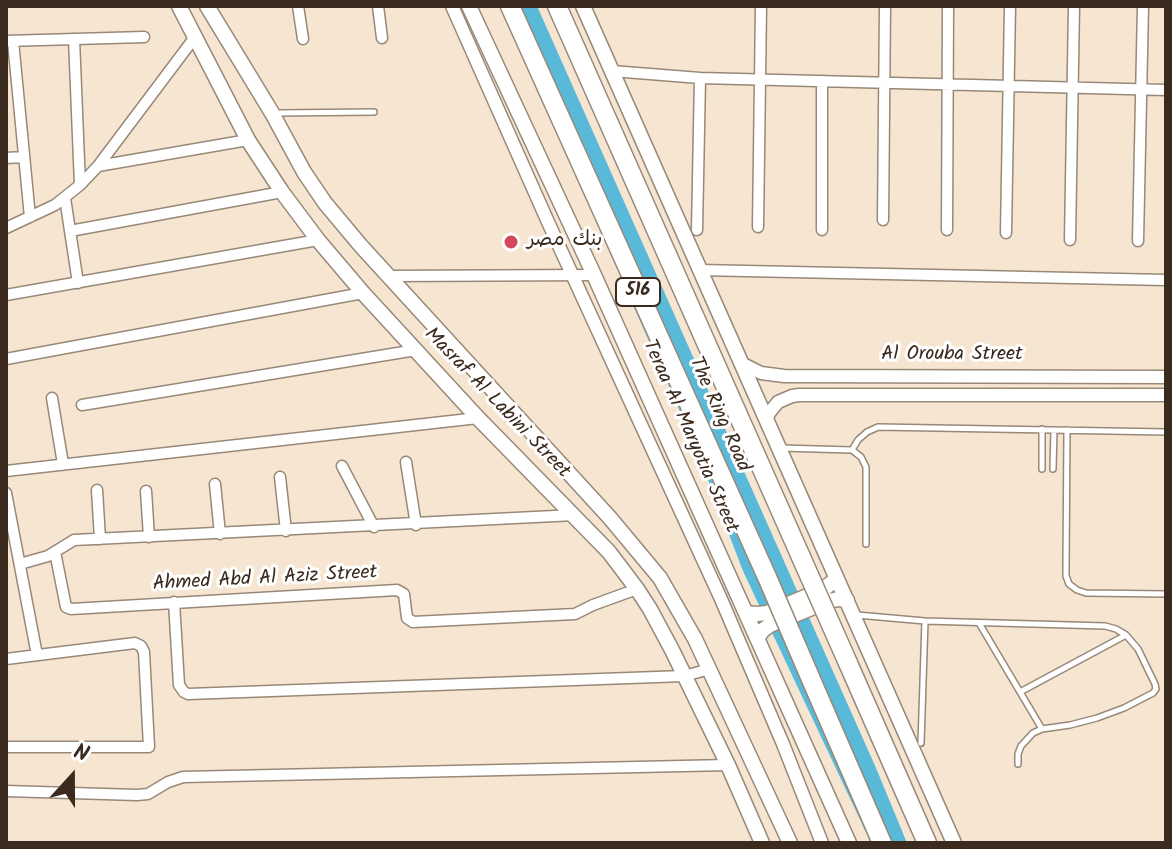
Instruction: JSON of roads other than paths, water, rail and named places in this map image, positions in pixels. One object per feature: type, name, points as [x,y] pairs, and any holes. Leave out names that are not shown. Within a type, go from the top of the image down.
[{"type":"highway","name":"The Ring Road","points":[[510,6],[767,577],[882,843]]},
{"type":"highway","name":"The Ring Road","points":[[557,6],[927,843]]},
{"type":"main road","name":"Masraf Al Labini Street","points":[[179,6],[248,140],[318,240],[478,418],[609,552],[637,589],[661,629],[728,765],[762,843]]},
{"type":"main road","name":"Masraf Al Labini Street","points":[[207,6],[325,203],[643,556],[673,598],[710,669],[790,843]]},
{"type":"main road","name":"Teraa Al Maryotia Street","points":[[469,6],[594,275],[849,843]]},
{"type":"main road","points":[[583,6],[954,843]]},
{"type":"main road","points":[[746,613],[767,613],[828,587],[836,579]]},
{"type":"main road","points":[[758,637],[770,625],[829,601],[838,599],[850,608]]},
{"type":"street","points":[[298,6],[303,39]]},
{"type":"street","points":[[378,6],[382,38]]},
{"type":"street","points":[[452,6],[721,599],[822,843]]},
{"type":"street","points":[[758,227],[761,6]]},
{"type":"street","points":[[883,220],[885,6]]},
{"type":"street","points":[[947,230],[948,6]]},
{"type":"street","points":[[1006,233],[1010,6]]},
{"type":"street","points":[[1070,240],[1074,6]]},
{"type":"street","points":[[1138,241],[1143,6]]},
{"type":"street","points":[[30,217],[10,41],[144,37]]},
{"type":"street","points":[[6,228],[65,198],[80,185],[98,166],[195,37]]},
{"type":"street","points":[[74,39],[80,185]]},
{"type":"street","points":[[612,71],[700,78],[1166,90]]},
{"type":"street","points":[[697,230],[700,78]]},
{"type":"street","points":[[822,81],[822,230]]},
{"type":"street","points":[[6,93],[18,92]]},
{"type":"street","points":[[98,166],[248,140]]},
{"type":"street","points":[[6,158],[24,157]]},
{"type":"street","points":[[70,231],[282,192]]},
{"type":"street","points":[[65,198],[78,283]]},
{"type":"street","points":[[6,295],[318,240]]},
{"type":"street","points":[[699,270],[1166,280]]},
{"type":"street","points":[[388,276],[594,275]]},
{"type":"street","points":[[6,359],[363,293]]},
{"type":"street","points":[[82,405],[416,350]]},
{"type":"street","name":"Al Orouba Street","points":[[741,363],[776,376],[1166,377]]},
{"type":"street","points":[[838,376],[839,394]]},
{"type":"street","name":"Al Orouba Street","points":[[766,420],[778,402],[792,396],[1166,395]]},
{"type":"street","points":[[52,398],[63,464]]},
{"type":"street","points":[[6,471],[478,418]]},
{"type":"street","points":[[406,462],[416,525]]},
{"type":"street","points":[[342,466],[374,527]]},
{"type":"street","points":[[280,477],[286,531]]},
{"type":"street","points":[[215,484],[220,534]]},
{"type":"street","points":[[97,490],[100,539]]},
{"type":"street","points":[[146,491],[149,537]]},
{"type":"street","points":[[6,493],[11,544],[20,564],[37,655]]},
{"type":"street","points":[[20,564],[55,552],[74,540],[575,515]]},
{"type":"street","name":"Ahmed Abd Al Aziz Street","points":[[55,552],[66,607],[69,609],[397,590],[404,594],[407,618],[413,622],[575,614],[637,589]]},
{"type":"street","points":[[174,602],[179,685],[188,694],[684,676],[710,669]]},
{"type":"street","points":[[6,659],[135,643],[141,646],[144,652],[149,747],[6,747]]},
{"type":"street","points":[[6,791],[133,795],[148,794],[183,777],[728,765]]},
{"type":"lane","points":[[272,113],[374,112]]},
{"type":"lane","points":[[852,450],[867,432],[878,427],[1166,432]]},
{"type":"lane","points":[[1042,429],[1042,469]]},
{"type":"lane","points":[[1053,469],[1054,430]]},
{"type":"lane","points":[[1067,430],[1066,576],[1069,584],[1086,593],[1166,594]]},
{"type":"lane","points":[[779,448],[852,450],[861,457],[866,467],[866,544]]},
{"type":"lane","points":[[850,608],[925,621],[1105,626],[1126,635],[1138,649],[1155,684],[1153,693],[1097,718],[1042,729],[1021,746],[1018,764]]},
{"type":"lane","points":[[921,743],[925,621]]},
{"type":"lane","points":[[979,622],[1042,729]]},
{"type":"lane","points":[[1020,692],[1126,635]]},
{"type":"water","points":[[501,6],[537,6],[907,843],[871,843],[743,571],[694,443]]},
{"type":"place","name":"بنك مصر","points":[[511,242]]}]
